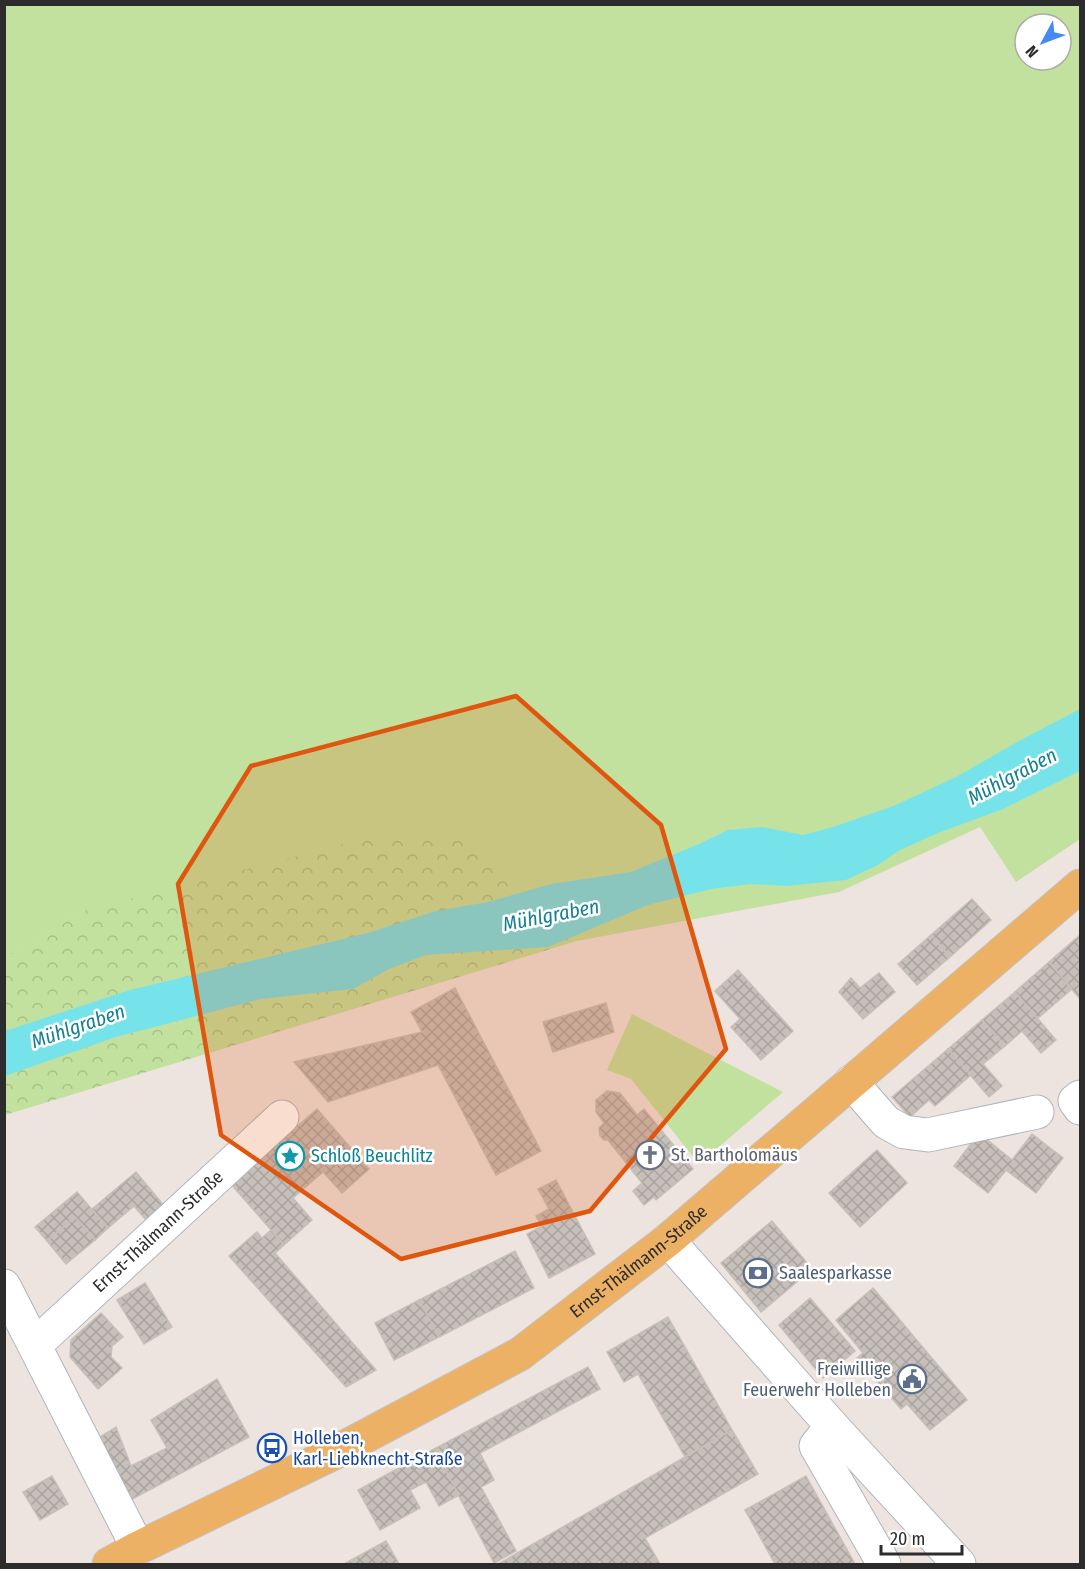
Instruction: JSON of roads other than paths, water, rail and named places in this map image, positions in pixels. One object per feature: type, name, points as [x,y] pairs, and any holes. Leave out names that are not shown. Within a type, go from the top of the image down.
[{"type":"main road","name":"Ernst-Thälmann-Straße","points":[[109,1564],[332,1454],[520,1354],[668,1240],[1080,886]]},
{"type":"street","points":[[851,1082],[886,1122],[904,1132],[928,1135],[1037,1112]]},
{"type":"street","points":[[1080,1097],[1075,1101],[1080,1108]]},
{"type":"street","name":"Ernst-Thälmann-Straße","points":[[36,1344],[282,1117]]},
{"type":"street","points":[[668,1240],[832,1426],[959,1564]]},
{"type":"street","points":[[4,1287],[36,1344],[138,1548]]},
{"type":"street","points":[[832,1426],[816,1446],[884,1564]]},
{"type":"water","name":"Mühlgraben","points":[[1080,709],[1080,771],[1003,809],[938,833],[898,851],[878,865],[846,880],[787,886],[751,884],[711,889],[648,905],[548,947],[426,955],[389,969],[353,989],[261,999],[116,1037],[5,1076],[5,1031],[130,990],[368,933],[436,911],[488,902],[551,884],[631,872],[728,830],[763,827],[803,835],[833,827],[896,805],[956,777]]},
{"type":"place","name":"St. Bartholomäus","points":[[650,1155]]},
{"type":"place","name":"Schloß Beuchlitz","points":[[290,1156]]},
{"type":"place","name":"Saalesparkasse","points":[[758,1273]]},
{"type":"place","name":"Freiwillige Feuerwehr Holleben","points":[[912,1379]]},
{"type":"place","name":"Holleben, Karl-Liebknecht-Straße","points":[[272,1448]]}]
